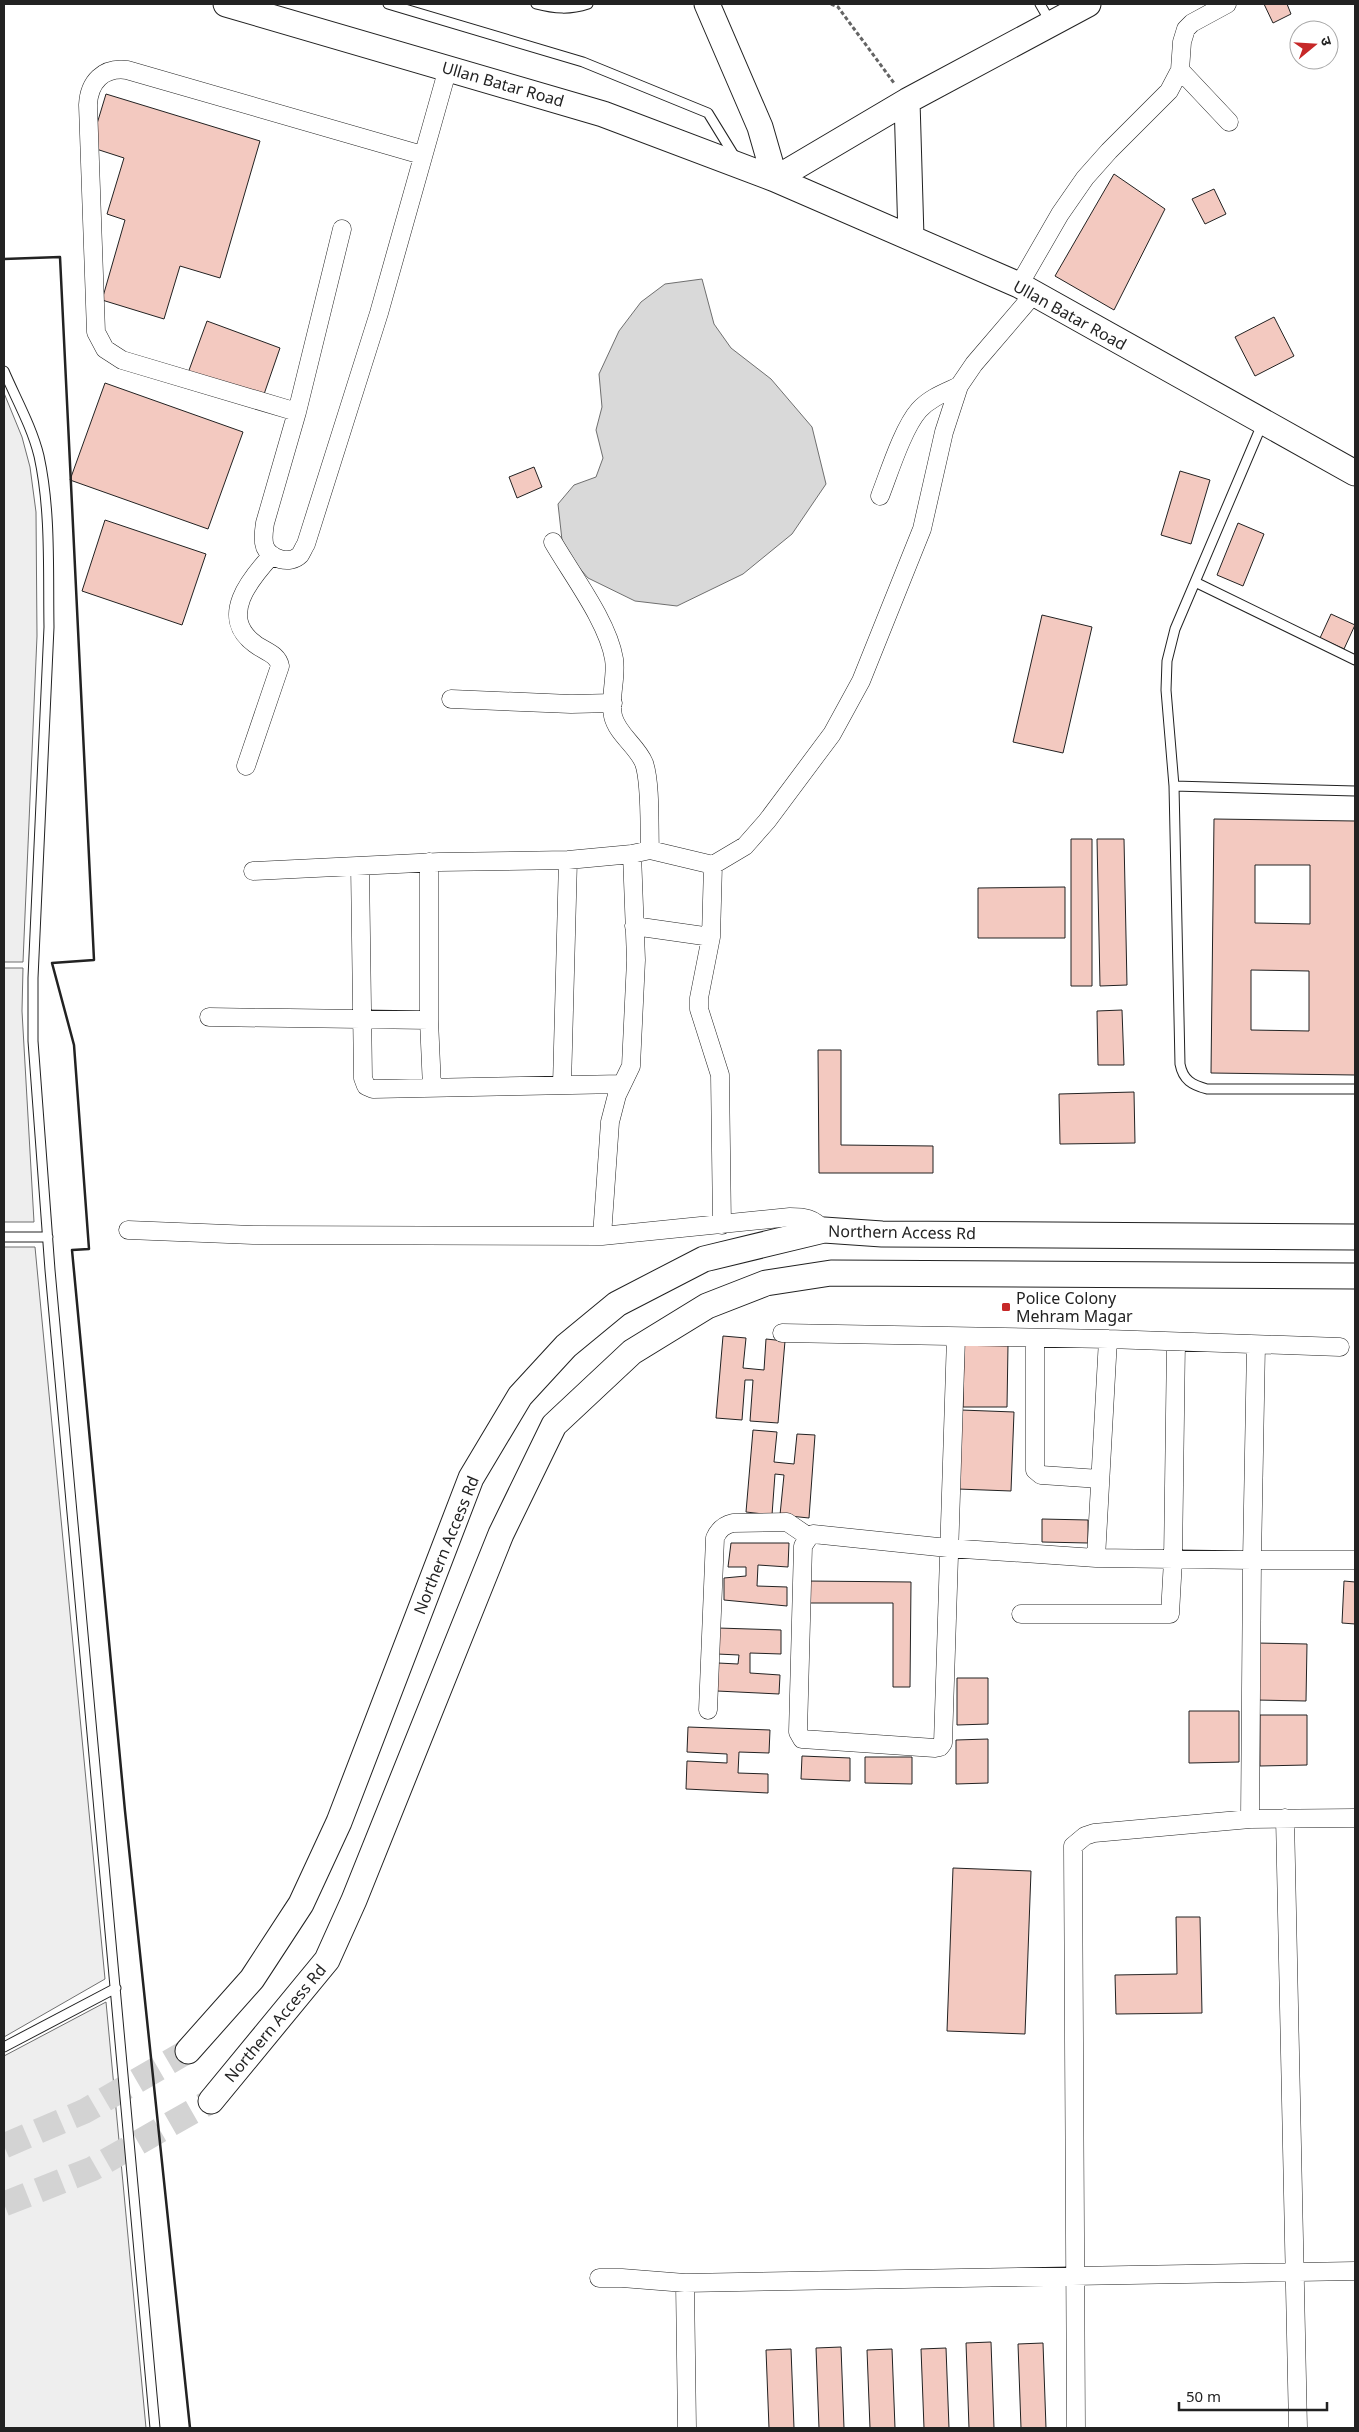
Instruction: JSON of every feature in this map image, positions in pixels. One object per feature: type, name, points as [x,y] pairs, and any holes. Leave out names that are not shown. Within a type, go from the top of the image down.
[{"type":"main road","name":"Ullan Batar Road","points":[[226,4],[604,114],[775,179],[911,237],[1026,290],[1355,473]]},
{"type":"main road","points":[[707,4],[760,127],[775,179],[907,101],[1045,13],[1088,4]]},
{"type":"main road","points":[[907,101],[911,237]]},
{"type":"main road","name":"Northern Access Rd","points":[[188,2051],[252,1979],[301,1904],[339,1822],[471,1478],[520,1396],[566,1346],[618,1304],[704,1259],[824,1230],[882,1234],[1355,1237]]},
{"type":"main road","points":[[882,1234],[883,1274]]},
{"type":"main road","name":"Northern Access Rd","points":[[211,2101],[327,1960],[354,1900],[501,1534],[554,1425],[632,1352],[707,1306],[766,1284],[831,1273],[1355,1276]]},
{"type":"street","points":[[253,871],[428,862],[568,860],[632,854],[650,850],[713,865],[745,846],[767,821],[832,734],[861,682],[922,529],[944,432],[959,386],[1026,290],[1060,214],[1085,178],[1169,91],[1180,70],[1182,42],[1186,28],[1227,4]]},
{"type":"street","points":[[342,229],[297,412],[265,523],[263,540],[266,549],[278,559],[293,559],[300,554],[306,544],[379,312],[448,68]]},
{"type":"street","points":[[297,412],[122,360],[105,350],[96,332],[95,322],[88,105],[90,87],[96,79],[109,71],[127,70],[422,155]]},
{"type":"street","points":[[1180,70],[1229,122]]},
{"type":"street","points":[[880,496],[910,422],[918,411],[933,398],[959,386]]},
{"type":"street","points":[[553,542],[608,635],[615,668],[612,713],[615,723],[640,755],[646,771],[650,850]]},
{"type":"street","points":[[246,766],[280,666],[276,657],[255,644],[244,634],[239,624],[238,612],[242,595],[253,576],[272,555]]},
{"type":"street","points":[[451,699],[571,704],[613,703]]},
{"type":"street","points":[[602,1236],[610,1122],[622,1084],[631,1066],[636,960],[632,854]]},
{"type":"street","points":[[562,1085],[568,860]]},
{"type":"street","points":[[428,862],[429,1020],[432,1088]]},
{"type":"street","points":[[713,865],[711,936],[698,998],[698,1009],[720,1075],[722,1225]]},
{"type":"street","points":[[360,866],[363,1078],[366,1086],[373,1089],[622,1084]]},
{"type":"street","points":[[634,926],[711,936]]},
{"type":"street","points":[[209,1017],[429,1020]]},
{"type":"street","points":[[128,1230],[253,1235],[602,1236],[806,1217],[815,1220],[824,1230]]},
{"type":"street","points":[[782,1333],[1340,1347]]},
{"type":"street","points":[[808,1537],[804,1546],[801,1582],[798,1732],[802,1739],[934,1748],[942,1745],[956,1337]]},
{"type":"street","points":[[1035,1338],[1035,1470],[1042,1474],[1100,1479]]},
{"type":"street","points":[[1096,1558],[1108,1340]]},
{"type":"street","points":[[1021,1614],[1168,1615],[1171,1612],[1176,1342]]},
{"type":"street","points":[[1250,1819],[1256,1345]]},
{"type":"street","points":[[708,1710],[715,1538],[718,1532],[726,1525],[734,1523],[787,1522],[808,1537],[820,1534],[948,1548],[1096,1558],[1355,1560]]},
{"type":"street","points":[[1285,1818],[1298,2428]]},
{"type":"street","points":[[1076,2428],[1073,1846],[1085,1836],[1094,1834],[1250,1819],[1355,1818]]},
{"type":"street","points":[[599,2278],[685,2283],[1355,2271]]},
{"type":"street","points":[[685,2283],[687,2428]]},
{"type":"lane","points":[[388,4],[583,62],[708,113],[740,166]]},
{"type":"lane","points":[[536,4],[570,9],[588,4]]},
{"type":"lane","points":[[4,371],[32,433],[38,454],[46,520],[48,627],[33,978],[33,1040],[48,1237],[155,2428]]},
{"type":"lane","points":[[1263,422],[1176,628],[1167,661],[1166,690],[1174,786],[1182,1072],[1187,1081],[1195,1086],[1207,1089],[1355,1089]]},
{"type":"lane","points":[[1195,582],[1355,660]]},
{"type":"lane","points":[[1174,786],[1355,791]]},
{"type":"lane","points":[[4,1237],[48,1237]]},
{"type":"lane","points":[[4,2047],[116,1988]]},
{"type":"path","points":[[831,4],[838,7],[907,101]]},
{"type":"shaded area","points":[[702,279],[714,324],[731,348],[771,379],[812,427],[826,484],[792,534],[743,574],[677,606],[635,601],[588,578],[563,549],[558,504],[574,485],[596,477],[603,458],[596,430],[602,407],[599,374],[619,331],[641,302],[665,284]]},
{"type":"shaded area","points":[[4,393],[22,437],[30,467],[36,512],[37,636],[23,962],[4,962]]},
{"type":"shaded area","points":[[4,968],[23,968],[22,1011],[34,1222],[4,1222]]},
{"type":"shaded area","points":[[4,1247],[35,1247],[105,1979],[4,2037]]},
{"type":"shaded area","points":[[106,2002],[146,2428],[4,2428],[4,2056]]},
{"type":"building","points":[[1264,4],[1287,4],[1291,14],[1273,23]]},
{"type":"building","points":[[106,94],[260,141],[220,278],[180,266],[164,319],[102,300],[125,220],[107,214],[124,158],[90,147]]},
{"type":"building","points":[[1114,174],[1165,209],[1114,310],[1055,276]]},
{"type":"building","points":[[1214,189],[1226,214],[1205,224],[1192,199]]},
{"type":"building","points":[[1274,317],[1294,356],[1255,376],[1235,337]]},
{"type":"building","points":[[207,321],[280,348],[262,400],[188,373]]},
{"type":"building","points":[[105,383],[243,432],[208,529],[70,480]]},
{"type":"building","points":[[534,467],[542,487],[517,498],[509,477]]},
{"type":"building","points":[[1180,471],[1210,480],[1191,544],[1161,535]]},
{"type":"building","points":[[105,520],[206,554],[182,625],[82,591]]},
{"type":"building","points":[[1238,523],[1264,534],[1243,586],[1217,575]]},
{"type":"building","points":[[1331,614],[1355,625],[1344,649],[1320,638]]},
{"type":"building","points":[[1042,615],[1092,627],[1063,753],[1013,742]]},
{"type":"building","points":[[1214,819],[1355,821],[1355,1075],[1211,1073]],"holes":[[[1255,865],[1310,865],[1310,924],[1255,923]],[[1251,970],[1309,971],[1309,1031],[1251,1030]]]},
{"type":"building","points":[[1071,839],[1092,839],[1092,986],[1071,986]]},
{"type":"building","points":[[1097,839],[1124,839],[1127,985],[1100,986]]},
{"type":"building","points":[[1065,887],[1065,938],[978,938],[978,888]]},
{"type":"building","points":[[1122,1010],[1124,1065],[1098,1065],[1097,1011]]},
{"type":"building","points":[[818,1050],[841,1050],[841,1145],[933,1146],[933,1173],[819,1173]]},
{"type":"building","points":[[1134,1092],[1135,1143],[1060,1144],[1059,1094]]},
{"type":"building","points":[[723,1336],[746,1338],[743,1368],[764,1370],[766,1339],[785,1341],[778,1423],[750,1421],[753,1380],[745,1380],[742,1420],[716,1418]]},
{"type":"building","points":[[964,1345],[1008,1345],[1007,1407],[963,1407]]},
{"type":"building","points":[[961,1410],[1014,1412],[1011,1491],[958,1489]]},
{"type":"building","points":[[753,1430],[777,1432],[774,1462],[794,1464],[797,1434],[815,1435],[809,1518],[780,1515],[784,1475],[775,1474],[772,1515],[746,1512]]},
{"type":"building","points":[[1042,1519],[1088,1520],[1088,1543],[1042,1542]]},
{"type":"building","points":[[731,1543],[789,1543],[788,1567],[758,1565],[757,1586],[787,1587],[787,1606],[724,1600],[724,1578],[746,1576],[746,1567],[728,1567]]},
{"type":"building","points":[[807,1581],[911,1582],[910,1687],[893,1687],[893,1603],[806,1603]]},
{"type":"building","points":[[1344,1581],[1355,1582],[1355,1624],[1342,1623]]},
{"type":"building","points":[[718,1628],[781,1630],[781,1654],[750,1653],[750,1673],[780,1675],[779,1694],[717,1691],[718,1663],[738,1664],[739,1655],[717,1654]]},
{"type":"building","points":[[1257,1643],[1307,1644],[1306,1701],[1256,1700]]},
{"type":"building","points":[[957,1678],[988,1678],[988,1724],[957,1725]]},
{"type":"building","points":[[1189,1711],[1239,1711],[1239,1762],[1189,1763]]},
{"type":"building","points":[[1260,1715],[1307,1715],[1307,1765],[1260,1766]]},
{"type":"building","points":[[688,1727],[770,1730],[769,1753],[739,1752],[738,1773],[768,1774],[768,1793],[686,1789],[687,1761],[727,1763],[727,1754],[687,1752]]},
{"type":"building","points":[[988,1739],[988,1783],[956,1784],[956,1740]]},
{"type":"building","points":[[802,1756],[850,1758],[850,1781],[801,1779]]},
{"type":"building","points":[[865,1757],[912,1757],[912,1784],[865,1783]]},
{"type":"building","points":[[953,1868],[1031,1871],[1025,2034],[947,2031]]},
{"type":"building","points":[[1176,1917],[1200,1917],[1202,2013],[1116,2014],[1115,1975],[1177,1974]]},
{"type":"building","points":[[991,2342],[994,2428],[969,2428],[966,2343]]},
{"type":"building","points":[[1043,2343],[1046,2428],[1021,2428],[1018,2344]]},
{"type":"building","points":[[841,2347],[844,2428],[819,2428],[816,2348]]},
{"type":"building","points":[[946,2348],[949,2428],[924,2428],[921,2349]]},
{"type":"building","points":[[791,2349],[794,2428],[769,2428],[766,2350]]},
{"type":"building","points":[[892,2349],[895,2428],[870,2428],[867,2350]]},
{"type":"tunnel","points":[[4,2146],[85,2111],[188,2051]]},
{"type":"tunnel","points":[[4,2204],[92,2169],[211,2101]]},
{"type":"wall","points":[[4,259],[60,257],[94,960],[52,963],[74,1045],[89,1249],[72,1250],[125,1811],[190,2428]]},
{"type":"place","name":"Police Colony Mehram Magar","points":[[1006,1307]]}]
